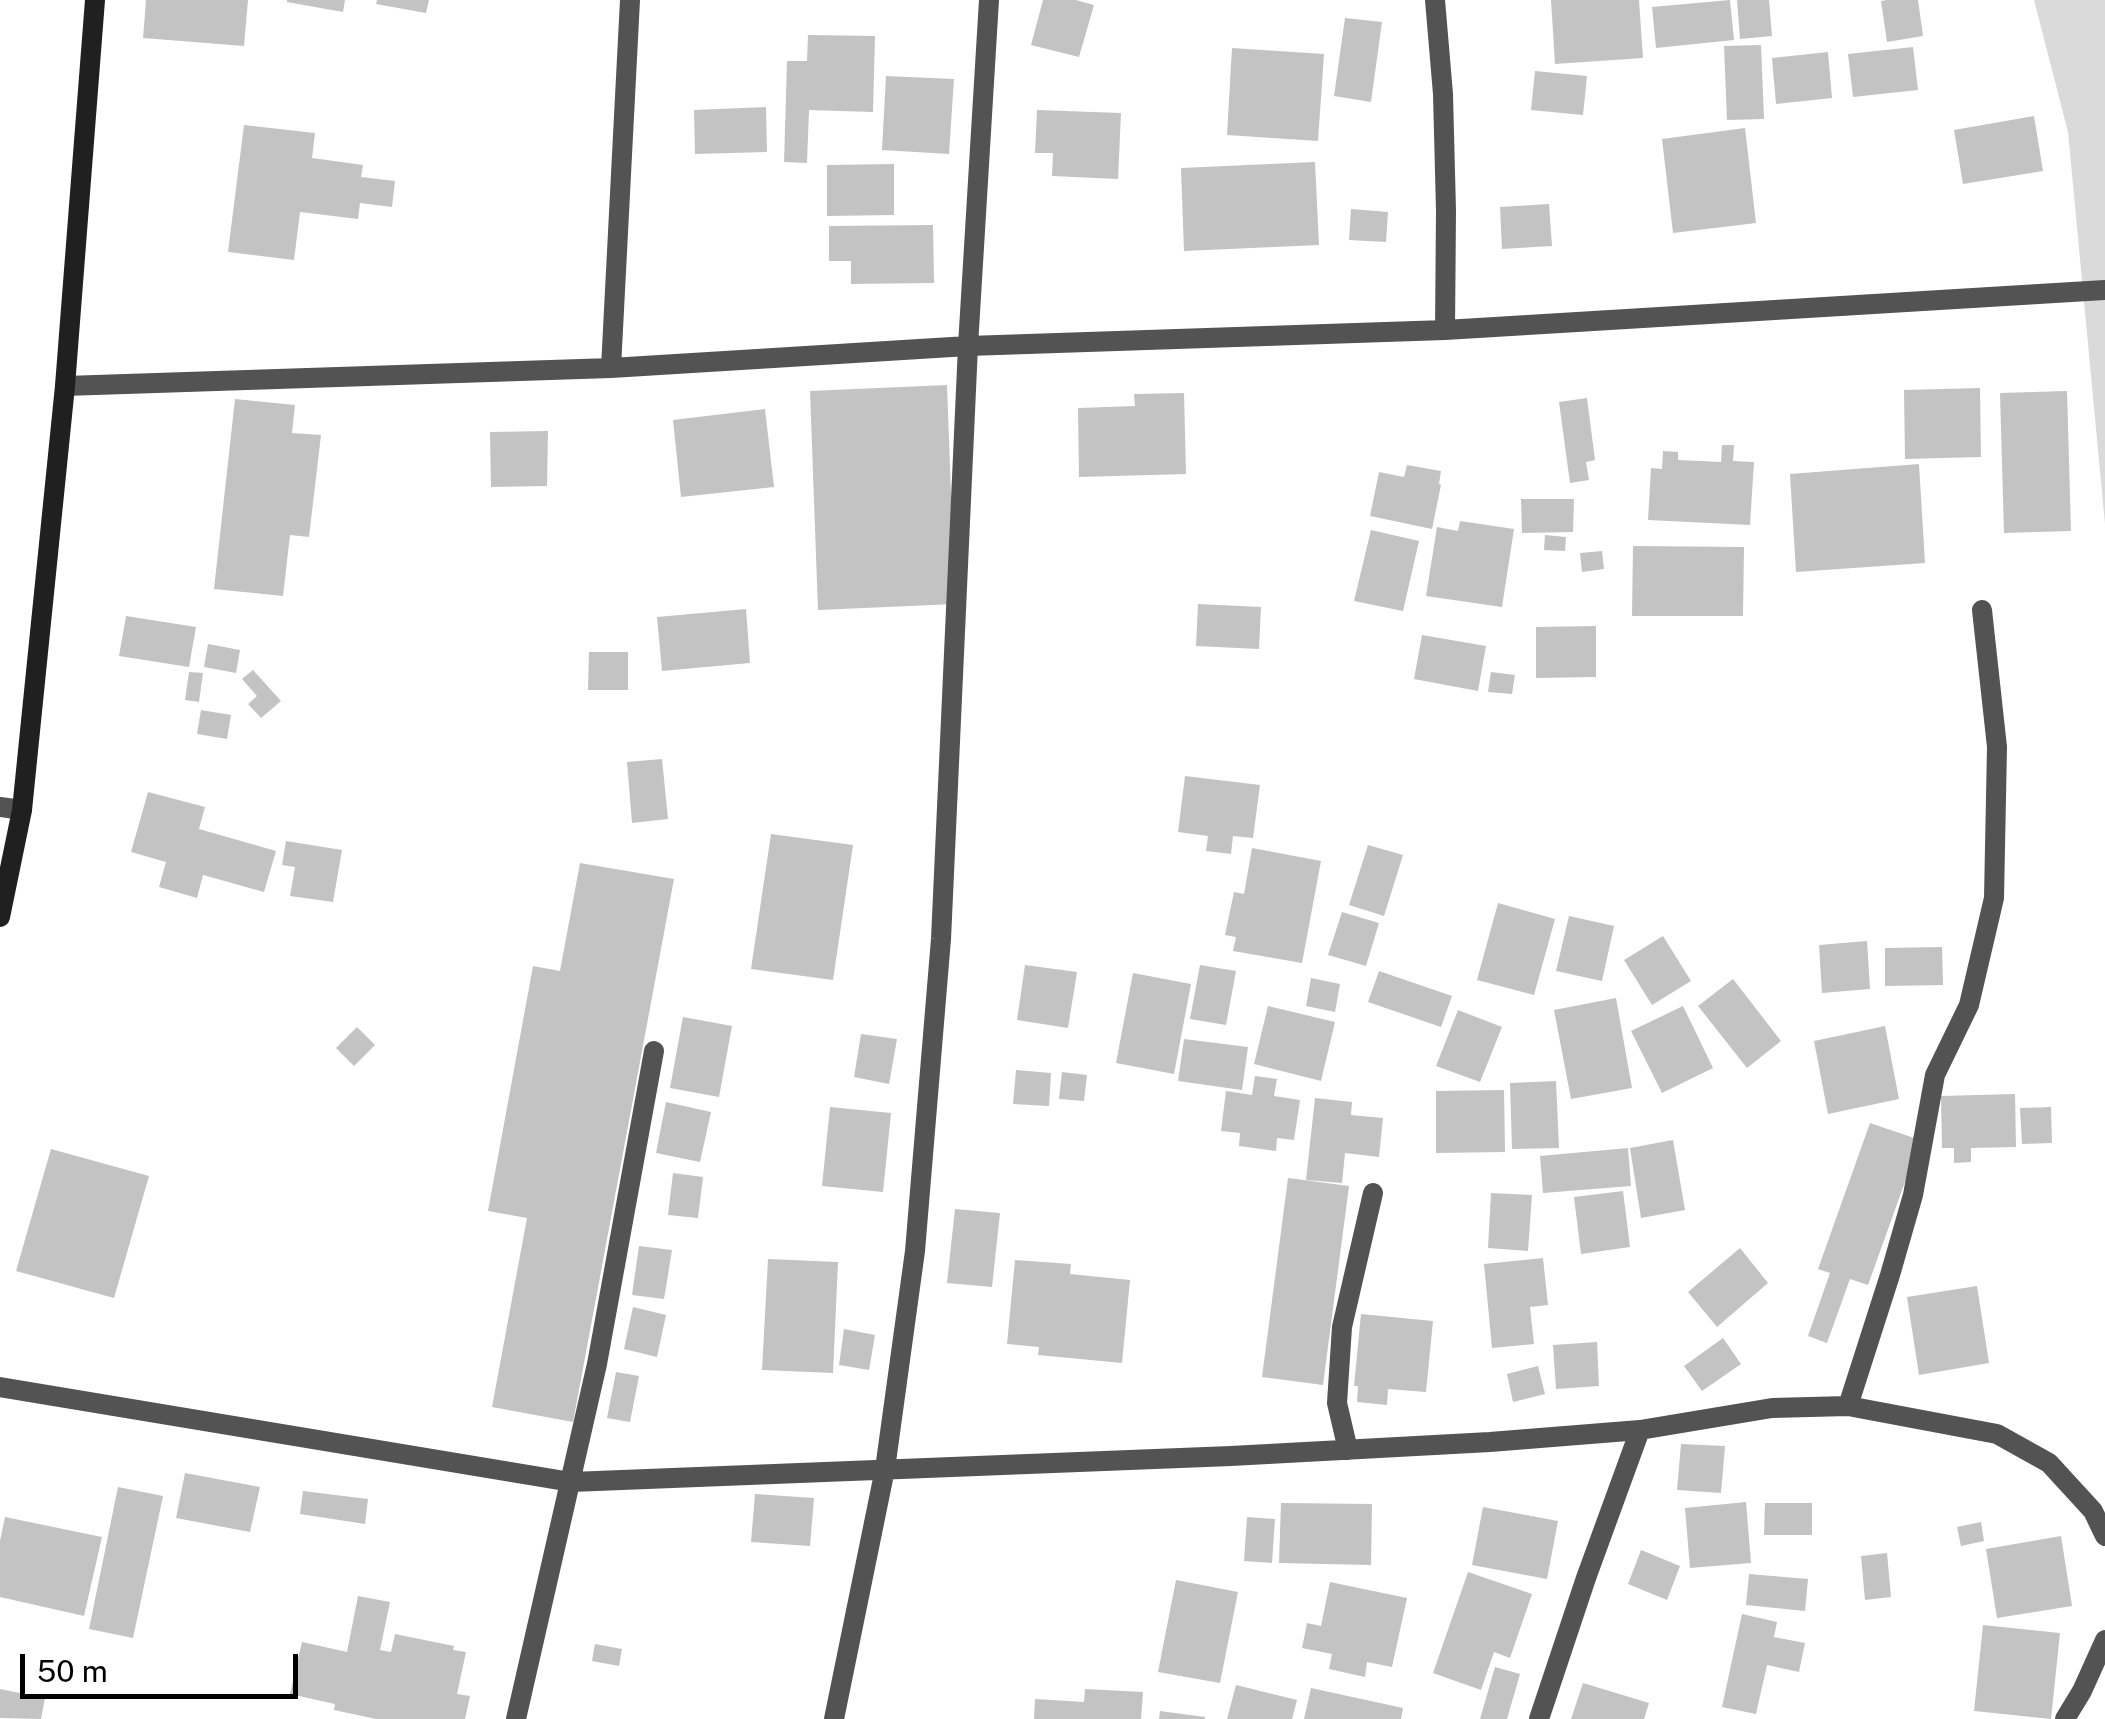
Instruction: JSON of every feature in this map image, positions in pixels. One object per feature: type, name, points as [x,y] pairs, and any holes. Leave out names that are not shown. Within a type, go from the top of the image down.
[{"type":"street","points":[[0,917],[22,810],[65,386],[95,0]]},
{"type":"street","points":[[610,368],[630,0]]},
{"type":"street","points":[[834,1719],[885,1469],[916,1251],[941,940],[968,346],[989,0]]},
{"type":"street","points":[[1434,0],[1443,94],[1445,330]]},
{"type":"street","points":[[65,386],[610,368],[968,346],[1445,330],[2105,290]]},
{"type":"street","points":[[1848,1406],[1913,1195],[1935,1075],[1968,1006],[1994,898],[1996,747],[1982,610]]},
{"type":"street","points":[[0,807],[22,810]]},
{"type":"street","points":[[516,1719],[597,1364],[654,1051]]},
{"type":"street","points":[[1348,1450],[1337,1403],[1342,1327],[1372,1193]]},
{"type":"street","points":[[0,1387],[571,1482],[1348,1450],[1640,1430],[1772,1408],[1848,1406],[1996,1434],[2049,1463],[2093,1511],[2105,1536]]},
{"type":"street","points":[[1539,1719],[1640,1430]]},
{"type":"street","points":[[2066,1719],[2105,1640]]},
{"type":"shaded area","points":[[2034,0],[2105,0],[2105,524],[2068,132]]},
{"type":"building","points":[[146,0],[248,0],[244,46],[143,38]]},
{"type":"building","points":[[287,0],[345,0],[343,12]]},
{"type":"building","points":[[377,0],[429,0],[426,13],[376,4]]},
{"type":"building","points":[[1043,0],[1076,0],[1094,5],[1079,57],[1031,45]]},
{"type":"building","points":[[1551,0],[1639,0],[1643,58],[1555,64]]},
{"type":"building","points":[[1730,0],[1734,40],[1656,48],[1652,7]]},
{"type":"building","points":[[1737,0],[1769,0],[1772,36],[1740,39]]},
{"type":"building","points":[[1918,0],[1923,36],[1887,42],[1881,1]]},
{"type":"building","points":[[1345,18],[1382,22],[1371,102],[1334,96]]},
{"type":"building","points":[[808,35],[875,36],[873,112],[809,110],[807,163],[784,162],[787,61],[807,61]]},
{"type":"building","points":[[1761,45],[1764,119],[1727,120],[1724,46]]},
{"type":"building","points":[[1913,47],[1918,90],[1853,97],[1848,54]]},
{"type":"building","points":[[1232,48],[1324,54],[1318,141],[1227,135]]},
{"type":"building","points":[[1828,52],[1832,98],[1776,104],[1772,58]]},
{"type":"building","points":[[1535,71],[1587,76],[1583,115],[1531,110]]},
{"type":"building","points":[[886,76],[954,79],[949,154],[882,150]]},
{"type":"building","points":[[766,107],[767,152],[695,154],[694,110]]},
{"type":"building","points":[[1037,110],[1121,113],[1118,179],[1052,176],[1053,153],[1035,153]]},
{"type":"building","points":[[2034,116],[2043,171],[1963,184],[1954,130]]},
{"type":"building","points":[[244,125],[315,133],[312,158],[363,165],[361,177],[395,181],[392,207],[360,203],[358,219],[300,212],[294,260],[228,252]]},
{"type":"building","points":[[1745,128],[1756,223],[1673,233],[1662,139]]},
{"type":"building","points":[[1315,162],[1319,245],[1184,251],[1181,168]]},
{"type":"building","points":[[894,164],[894,215],[827,216],[827,165]]},
{"type":"building","points":[[1549,204],[1552,246],[1502,249],[1500,207]]},
{"type":"building","points":[[1351,209],[1388,212],[1386,242],[1349,240]]},
{"type":"building","points":[[933,225],[934,283],[851,284],[851,261],[829,261],[829,226]]},
{"type":"building","points":[[947,385],[955,604],[818,610],[810,391]]},
{"type":"building","points":[[1980,388],[1981,457],[1905,459],[1904,390]]},
{"type":"building","points":[[2067,391],[2071,531],[2004,533],[2000,393]]},
{"type":"building","points":[[1184,393],[1186,474],[1079,477],[1078,408],[1135,406],[1134,394]]},
{"type":"building","points":[[1587,398],[1595,460],[1586,462],[1589,480],[1570,483],[1559,402]]},
{"type":"building","points":[[235,399],[295,405],[292,433],[321,435],[309,537],[290,535],[283,596],[214,589]]},
{"type":"building","points":[[765,409],[774,487],[681,497],[673,420]]},
{"type":"building","points":[[548,431],[547,486],[491,487],[490,432]]},
{"type":"building","points":[[1722,445],[1734,445],[1733,461],[1754,462],[1750,525],[1648,520],[1651,468],[1662,469],[1663,451],[1678,452],[1678,460],[1721,462]]},
{"type":"building","points":[[1919,464],[1925,563],[1796,572],[1790,474]]},
{"type":"building","points":[[1407,465],[1441,471],[1432,529],[1370,516],[1379,472],[1404,477]]},
{"type":"building","points":[[1521,499],[1574,499],[1573,532],[1522,533]]},
{"type":"building","points":[[1460,521],[1514,529],[1502,607],[1426,596],[1437,527],[1458,531]]},
{"type":"building","points":[[1371,530],[1419,541],[1403,611],[1354,601]]},
{"type":"building","points":[[1545,535],[1566,537],[1565,551],[1544,550]]},
{"type":"building","points":[[1633,546],[1744,547],[1743,616],[1632,616]]},
{"type":"building","points":[[1602,551],[1604,569],[1582,572],[1580,553]]},
{"type":"building","points":[[1198,604],[1261,607],[1259,649],[1196,646]]},
{"type":"building","points":[[746,609],[750,663],[662,671],[657,617]]},
{"type":"building","points":[[126,616],[196,627],[189,667],[119,656]]},
{"type":"building","points":[[1596,626],[1596,677],[1536,678],[1536,627]]},
{"type":"building","points":[[1422,635],[1486,646],[1478,691],[1414,679]]},
{"type":"building","points":[[208,644],[240,650],[236,673],[204,667]]},
{"type":"building","points":[[589,652],[628,652],[628,690],[588,690]]},
{"type":"building","points":[[253,670],[281,701],[261,718],[248,704],[257,696],[242,679]]},
{"type":"building","points":[[189,672],[203,673],[199,702],[185,700]]},
{"type":"building","points":[[1491,672],[1515,675],[1512,694],[1488,692]]},
{"type":"building","points":[[201,710],[231,715],[227,739],[197,734]]},
{"type":"building","points":[[662,759],[668,819],[632,823],[627,762]]},
{"type":"building","points":[[1185,776],[1260,785],[1253,838],[1233,836],[1231,854],[1206,851],[1208,836],[1178,832]]},
{"type":"building","points":[[148,792],[205,807],[199,829],[276,851],[264,892],[203,875],[197,898],[159,887],[166,862],[131,852]]},
{"type":"building","points":[[771,834],[853,845],[833,980],[751,969]]},
{"type":"building","points":[[286,841],[342,850],[333,902],[290,896],[295,867],[282,865]]},
{"type":"building","points":[[1368,845],[1403,855],[1384,916],[1349,905]]},
{"type":"building","points":[[1252,848],[1321,861],[1302,963],[1233,951],[1236,937],[1225,935],[1234,892],[1244,894]]},
{"type":"building","points":[[580,863],[674,879],[573,1422],[492,1407],[527,1218],[488,1211],[533,966],[560,971]]},
{"type":"building","points":[[1498,903],[1555,919],[1534,995],[1477,980]]},
{"type":"building","points":[[1342,912],[1379,923],[1366,966],[1328,955]]},
{"type":"building","points":[[1569,916],[1614,926],[1602,981],[1556,971]]},
{"type":"building","points":[[1663,936],[1691,981],[1652,1005],[1624,960]]},
{"type":"building","points":[[1867,941],[1870,989],[1822,993],[1819,945]]},
{"type":"building","points":[[1942,947],[1943,985],[1885,986],[1885,948]]},
{"type":"building","points":[[1025,965],[1077,972],[1068,1028],[1017,1020]]},
{"type":"building","points":[[1200,965],[1236,971],[1226,1025],[1190,1019]]},
{"type":"building","points":[[1379,971],[1452,996],[1441,1027],[1368,1002]]},
{"type":"building","points":[[1133,973],[1191,984],[1174,1074],[1116,1063]]},
{"type":"building","points":[[1311,978],[1340,984],[1335,1012],[1306,1006]]},
{"type":"building","points":[[1733,979],[1781,1041],[1747,1068],[1698,1006]]},
{"type":"building","points":[[1616,998],[1632,1088],[1571,1099],[1554,1010]]},
{"type":"building","points":[[1268,1006],[1335,1022],[1321,1081],[1254,1064]]},
{"type":"building","points":[[1683,1006],[1713,1068],[1662,1093],[1631,1031]]},
{"type":"building","points":[[1458,1010],[1502,1027],[1480,1082],[1436,1066]]},
{"type":"building","points":[[683,1017],[732,1026],[719,1097],[670,1088]]},
{"type":"building","points":[[1885,1026],[1899,1099],[1828,1114],[1814,1041]]},
{"type":"building","points":[[357,1027],[375,1045],[354,1066],[336,1048]]},
{"type":"building","points":[[861,1034],[897,1039],[889,1084],[854,1077]]},
{"type":"building","points":[[1184,1039],[1248,1047],[1242,1090],[1178,1081]]},
{"type":"building","points":[[1016,1070],[1051,1073],[1049,1106],[1013,1104]]},
{"type":"building","points":[[1062,1072],[1087,1075],[1084,1101],[1059,1099]]},
{"type":"building","points":[[1255,1076],[1277,1079],[1274,1096],[1300,1100],[1294,1140],[1277,1138],[1276,1151],[1239,1146],[1240,1133],[1221,1131],[1226,1091],[1252,1095]]},
{"type":"building","points":[[1556,1081],[1559,1148],[1512,1149],[1510,1083]]},
{"type":"building","points":[[1504,1090],[1505,1152],[1436,1153],[1436,1091]]},
{"type":"building","points":[[2015,1094],[2016,1147],[1971,1148],[1971,1162],[1954,1163],[1954,1148],[1942,1148],[1941,1096]]},
{"type":"building","points":[[1315,1098],[1352,1102],[1351,1115],[1383,1118],[1379,1157],[1345,1153],[1342,1183],[1306,1180]]},
{"type":"building","points":[[666,1102],[711,1112],[700,1162],[656,1153]]},
{"type":"building","points":[[830,1107],[891,1113],[883,1192],[822,1186]]},
{"type":"building","points":[[2051,1107],[2052,1143],[2022,1144],[2020,1108]]},
{"type":"building","points":[[1870,1123],[1920,1140],[1868,1285],[1850,1279],[1827,1343],[1808,1336],[1830,1273],[1818,1269]]},
{"type":"building","points":[[1673,1140],[1685,1210],[1641,1218],[1630,1148]]},
{"type":"building","points":[[1628,1148],[1631,1186],[1543,1193],[1540,1156]]},
{"type":"building","points":[[51,1149],[149,1176],[114,1298],[16,1271]]},
{"type":"building","points":[[673,1173],[703,1177],[698,1218],[668,1215]]},
{"type":"building","points":[[1288,1178],[1349,1186],[1323,1385],[1262,1377]]},
{"type":"building","points":[[1623,1191],[1630,1247],[1581,1254],[1574,1197]]},
{"type":"building","points":[[1491,1193],[1532,1195],[1528,1251],[1488,1248]]},
{"type":"building","points":[[955,1209],[1000,1213],[992,1287],[947,1283]]},
{"type":"building","points":[[639,1246],[672,1250],[664,1299],[632,1295]]},
{"type":"building","points":[[1740,1248],[1768,1283],[1717,1327],[1688,1292]]},
{"type":"building","points":[[1543,1258],[1548,1305],[1530,1307],[1534,1344],[1492,1348],[1484,1264]]},
{"type":"building","points":[[768,1259],[838,1262],[833,1373],[762,1370]]},
{"type":"building","points":[[1015,1260],[1071,1264],[1070,1274],[1130,1280],[1122,1363],[1038,1355],[1039,1347],[1007,1344]]},
{"type":"building","points":[[1977,1286],[1989,1363],[1919,1375],[1907,1297]]},
{"type":"building","points":[[633,1307],[666,1315],[657,1357],[624,1349]]},
{"type":"building","points":[[1361,1314],[1433,1321],[1426,1392],[1388,1389],[1387,1405],[1357,1402],[1358,1386],[1354,1386]]},
{"type":"building","points":[[844,1329],[875,1335],[869,1370],[839,1365]]},
{"type":"building","points":[[1723,1338],[1741,1364],[1702,1391],[1684,1366]]},
{"type":"building","points":[[1597,1342],[1599,1386],[1556,1389],[1553,1345]]},
{"type":"building","points":[[1538,1366],[1545,1394],[1513,1402],[1507,1374]]},
{"type":"building","points":[[616,1372],[639,1376],[630,1422],[607,1418]]},
{"type":"building","points":[[1681,1444],[1725,1446],[1721,1493],[1677,1490]]},
{"type":"building","points":[[185,1473],[260,1487],[250,1532],[176,1518]]},
{"type":"building","points":[[118,1487],[163,1496],[133,1638],[89,1629]]},
{"type":"building","points":[[303,1491],[368,1499],[365,1524],[300,1514]]},
{"type":"building","points":[[755,1494],[814,1498],[810,1546],[751,1542]]},
{"type":"building","points":[[1746,1502],[1751,1563],[1690,1568],[1685,1508]]},
{"type":"building","points":[[1281,1503],[1372,1504],[1371,1565],[1279,1563]]},
{"type":"building","points":[[1765,1503],[1812,1503],[1812,1535],[1764,1535]]},
{"type":"building","points":[[1483,1507],[1558,1521],[1547,1579],[1472,1565]]},
{"type":"building","points":[[5,1517],[102,1537],[84,1616],[0,1597],[0,1541]]},
{"type":"building","points":[[1247,1517],[1275,1519],[1272,1563],[1244,1561]]},
{"type":"building","points":[[1981,1522],[1984,1541],[1961,1546],[1957,1527]]},
{"type":"building","points":[[2061,1536],[2072,1606],[1997,1618],[1986,1549]]},
{"type":"building","points":[[1641,1550],[1680,1566],[1667,1600],[1628,1584]]},
{"type":"building","points":[[1887,1553],[1891,1597],[1865,1600],[1861,1556]]},
{"type":"building","points":[[1468,1572],[1532,1594],[1510,1658],[1494,1652],[1481,1690],[1433,1673]]},
{"type":"building","points":[[1749,1574],[1808,1579],[1805,1611],[1746,1605]]},
{"type":"building","points":[[1176,1580],[1238,1592],[1220,1683],[1158,1672]]},
{"type":"building","points":[[1330,1582],[1407,1598],[1392,1667],[1367,1662],[1365,1677],[1329,1669],[1332,1654],[1302,1648],[1307,1623],[1321,1626]]},
{"type":"building","points":[[358,1596],[390,1602],[380,1650],[391,1652],[395,1634],[466,1652],[457,1694],[470,1696],[465,1719],[376,1719],[334,1710],[335,1704],[290,1694],[302,1642],[347,1652]]},
{"type":"building","points":[[1742,1614],[1777,1622],[1774,1637],[1805,1643],[1799,1672],[1767,1665],[1756,1714],[1722,1707]]},
{"type":"building","points":[[1983,1625],[2060,1633],[2051,1719],[1974,1711]]},
{"type":"building","points":[[595,1644],[622,1649],[619,1666],[592,1661]]},
{"type":"building","points":[[1495,1667],[1520,1674],[1507,1719],[1480,1719]]},
{"type":"building","points":[[1583,1683],[1649,1703],[1644,1719],[1571,1719]]},
{"type":"building","points":[[1236,1685],[1297,1700],[1292,1719],[1227,1719]]},
{"type":"building","points":[[1311,1688],[1403,1708],[1401,1719],[1304,1719]]},
{"type":"building","points":[[0,1689],[45,1698],[41,1719],[0,1718]]},
{"type":"building","points":[[1085,1689],[1143,1692],[1141,1719],[1034,1719],[1035,1699],[1084,1702]]},
{"type":"building","points":[[1160,1711],[1205,1717],[1205,1719],[1159,1719]]}]
